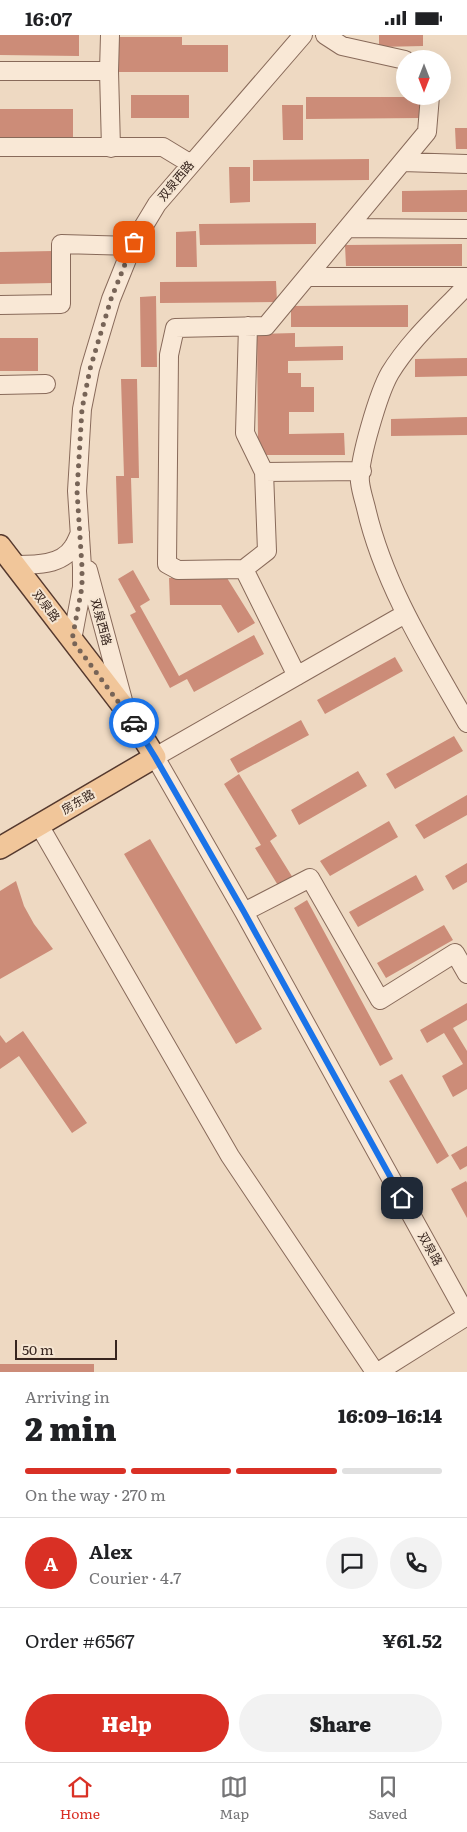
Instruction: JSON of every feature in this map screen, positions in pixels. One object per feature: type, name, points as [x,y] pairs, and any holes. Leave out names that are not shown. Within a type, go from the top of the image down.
[{"type":"main road","name":"双泉路","points":[[0,546],[126,710],[155,757]]},
{"type":"main road","name":"房东路","points":[[0,848],[155,757]]},
{"type":"street","points":[[110,35],[111,147]]},
{"type":"street","name":"双泉西路","points":[[72,640],[82,587],[77,491],[82,409],[88,377],[111,299],[132,247],[157,204],[303,35]]},
{"type":"street","points":[[325,35],[342,46],[396,58]]},
{"type":"street","points":[[0,71],[110,71]]},
{"type":"street","points":[[248,326],[245,433],[264,472],[267,551],[244,569],[178,570],[167,564],[168,355],[175,328],[248,326],[266,326],[427,132],[429,105]]},
{"type":"street","points":[[0,147],[163,147],[191,164]]},
{"type":"street","points":[[402,162],[467,164]]},
{"type":"street","points":[[348,228],[467,229]]},
{"type":"street","points":[[0,305],[61,304],[61,244],[132,247]]},
{"type":"street","points":[[307,277],[467,277]]},
{"type":"street","points":[[467,285],[404,352],[389,375],[371,427],[360,481],[372,536],[405,614],[467,723]]},
{"type":"street","points":[[0,385],[46,385]]},
{"type":"street","points":[[264,472],[362,471]]},
{"type":"street","points":[[14,565],[40,565],[60,559],[72,549],[80,533]]},
{"type":"street","name":"双泉西路","points":[[80,533],[93,593],[126,710]]},
{"type":"street","points":[[244,569],[297,676]]},
{"type":"street","points":[[155,757],[405,614]]},
{"type":"street","name":"双泉路","points":[[155,757],[244,912],[467,1316]]},
{"type":"street","points":[[39,825],[230,1156],[377,1372],[467,1316]]},
{"type":"street","points":[[244,912],[310,878],[380,1000],[456,953],[467,973]]},
{"type":"building","points":[[0,35],[79,35],[79,56],[0,55]]},
{"type":"building","points":[[379,35],[423,35],[423,46],[379,47]]},
{"type":"building","points":[[116,37],[182,37],[182,45],[228,45],[228,72],[116,72]]},
{"type":"building","points":[[131,95],[189,95],[189,118],[131,118]]},
{"type":"building","points":[[306,97],[396,97],[396,105],[422,105],[422,118],[306,119]]},
{"type":"building","points":[[282,105],[303,105],[303,140],[283,140]]},
{"type":"building","points":[[0,109],[73,109],[73,138],[0,138]]},
{"type":"building","points":[[455,128],[467,128],[467,149],[456,149]]},
{"type":"building","points":[[369,159],[369,180],[253,181],[253,160]]},
{"type":"building","points":[[229,167],[250,167],[250,202],[230,203]]},
{"type":"building","points":[[467,190],[467,212],[402,212],[402,191]]},
{"type":"building","points":[[316,223],[316,244],[200,245],[199,224]]},
{"type":"building","points":[[196,231],[197,267],[176,267],[176,232]]},
{"type":"building","points":[[462,244],[462,266],[346,266],[345,245]]},
{"type":"building","points":[[53,251],[53,283],[0,284],[0,252]]},
{"type":"building","points":[[276,281],[277,302],[160,303],[160,282]]},
{"type":"building","points":[[156,296],[157,367],[141,367],[140,297]]},
{"type":"building","points":[[408,305],[408,327],[291,327],[291,306]]},
{"type":"building","points":[[295,333],[295,347],[343,346],[343,360],[288,361],[288,373],[301,373],[301,387],[314,387],[314,412],[289,412],[289,434],[344,433],[345,455],[264,455],[258,441],[257,334]]},
{"type":"building","points":[[0,338],[38,338],[38,371],[0,371]]},
{"type":"building","points":[[467,358],[467,376],[415,377],[415,359]]},
{"type":"building","points":[[121,379],[137,379],[139,478],[131,478],[133,543],[118,544],[116,476],[124,476]]},
{"type":"building","points":[[467,417],[467,435],[391,436],[391,419]]},
{"type":"building","points":[[133,570],[150,600],[140,606],[179,676],[254,635],[264,654],[194,692],[187,679],[170,688],[130,615],[136,612],[118,579]]},
{"type":"building","points":[[169,578],[227,578],[255,623],[238,633],[221,605],[170,605]]},
{"type":"building","points":[[395,657],[403,671],[325,714],[317,700]]},
{"type":"building","points":[[301,720],[309,735],[238,773],[230,759]]},
{"type":"building","points":[[454,736],[463,751],[395,789],[386,774]]},
{"type":"building","points":[[358,771],[367,786],[299,825],[291,810]]},
{"type":"building","points":[[239,774],[277,836],[270,841],[293,878],[279,887],[255,848],[261,845],[224,784]]},
{"type":"building","points":[[467,795],[467,815],[424,839],[415,825]]},
{"type":"building","points":[[389,821],[398,837],[330,876],[320,861]]},
{"type":"building","points":[[150,839],[262,1029],[236,1044],[124,854]]},
{"type":"building","points":[[467,863],[467,882],[453,890],[445,876]]},
{"type":"building","points":[[416,875],[424,890],[358,927],[349,912]]},
{"type":"building","points":[[16,881],[24,906],[34,924],[53,949],[0,979],[0,891]]},
{"type":"building","points":[[307,900],[393,1059],[380,1066],[294,908]]},
{"type":"building","points":[[444,925],[453,940],[386,978],[377,963]]},
{"type":"building","points":[[467,1003],[467,1020],[453,1028],[467,1051],[467,1089],[453,1097],[442,1076],[463,1064],[444,1033],[427,1043],[420,1030]]},
{"type":"building","points":[[23,1031],[87,1123],[72,1133],[19,1056],[0,1069],[0,1035],[6,1043]]},
{"type":"building","points":[[402,1074],[449,1156],[437,1164],[389,1081]]},
{"type":"building","points":[[467,1146],[467,1166],[460,1170],[451,1155]]},
{"type":"building","points":[[466,1181],[467,1183],[467,1218],[451,1189]]},
{"type":"building","points":[[0,1364],[94,1364],[94,1372],[0,1372]]},
{"type":"way so far","points":[[134,242],[111,299],[90,369],[82,409],[77,491],[82,587],[72,640],[134,723]]},
{"type":"route","points":[[134,723],[244,912],[402,1198]]}]
